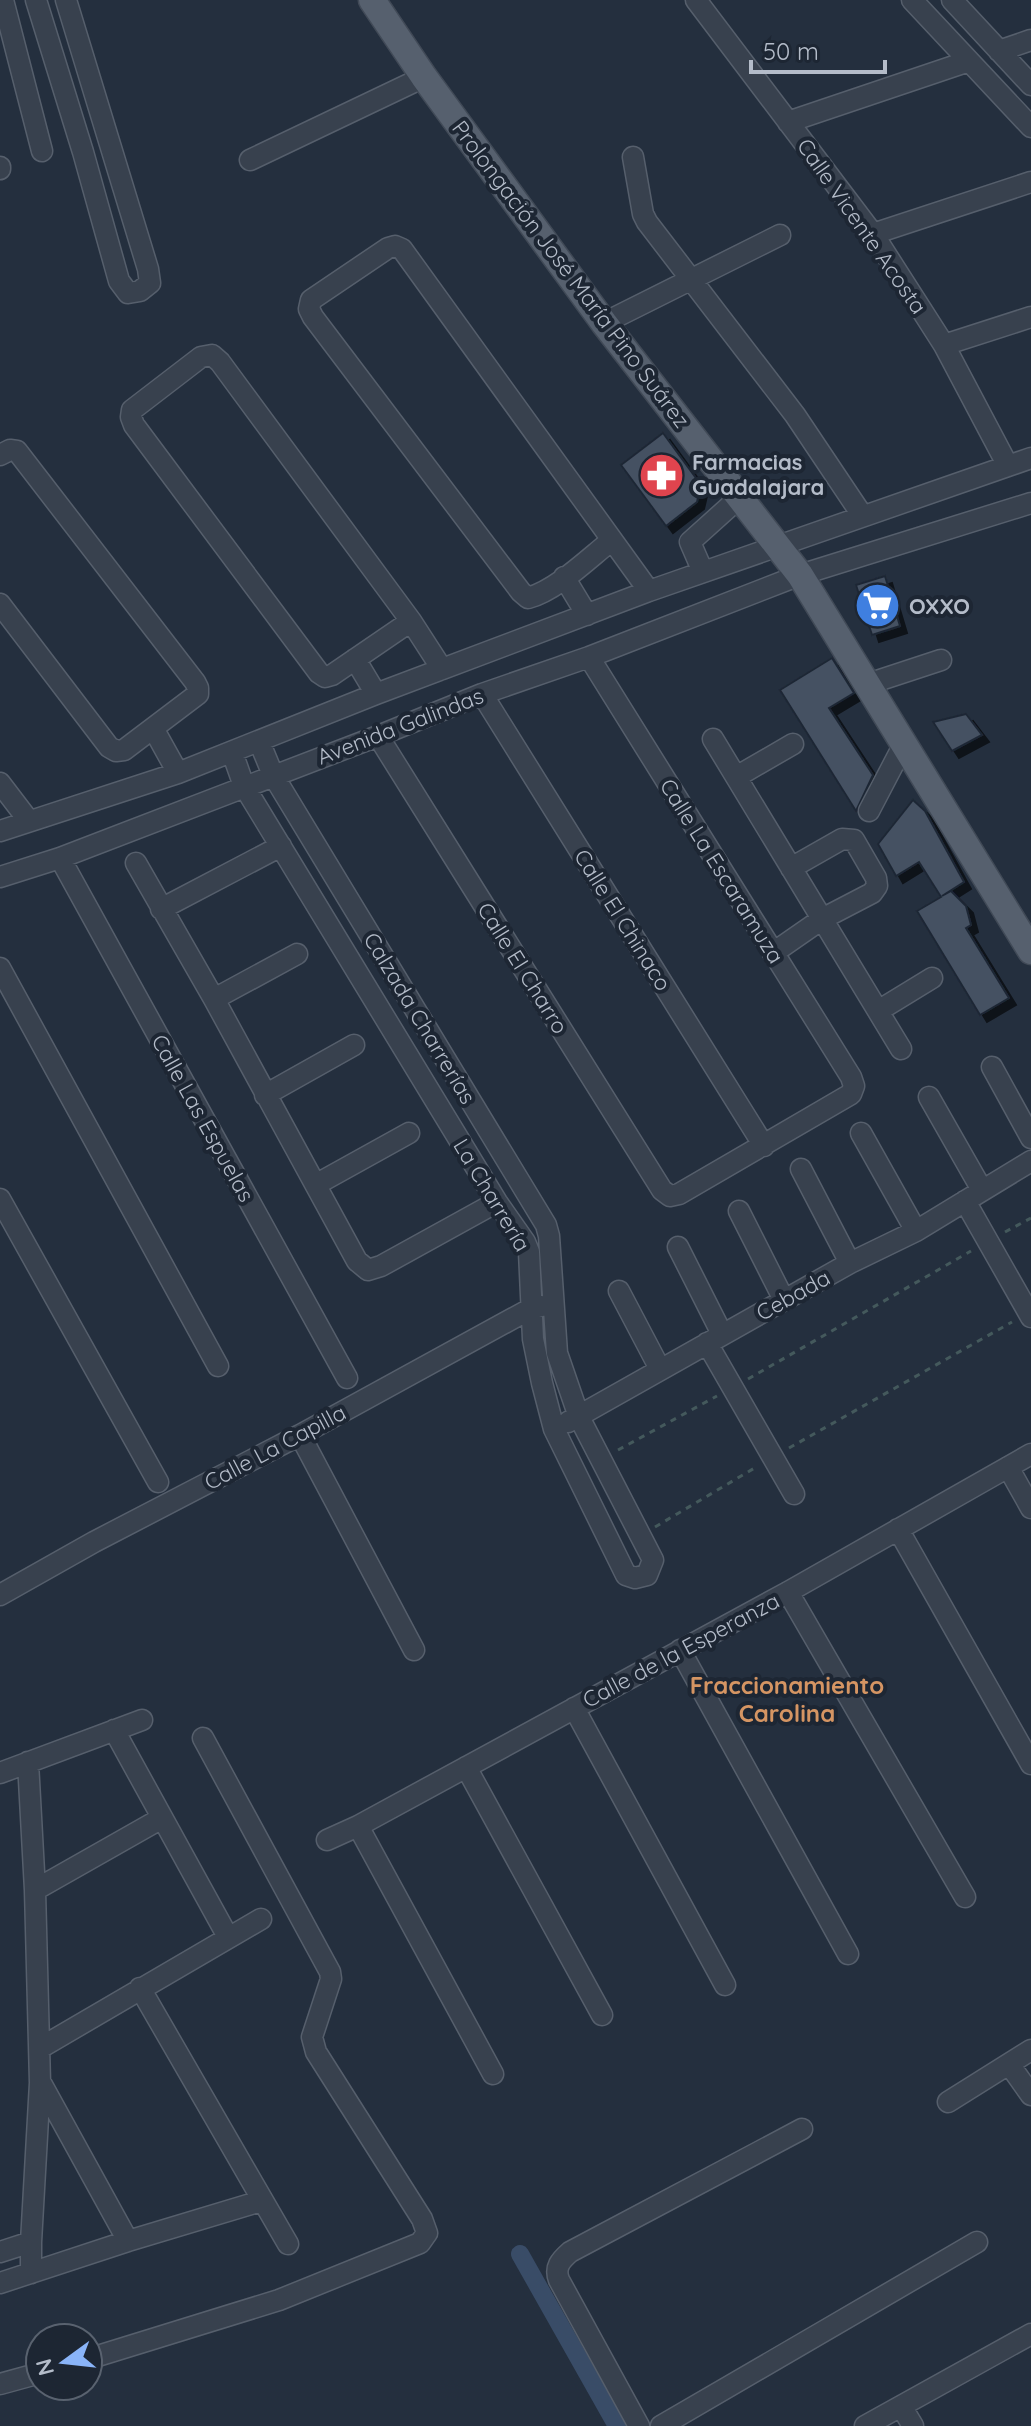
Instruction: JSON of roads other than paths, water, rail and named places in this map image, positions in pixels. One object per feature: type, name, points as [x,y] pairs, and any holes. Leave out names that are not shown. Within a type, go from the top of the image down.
[{"type":"main road","name":"Prolongación José María Pino Suárez","points":[[372,0],[424,77],[604,323],[800,575],[1031,951]]},
{"type":"street","points":[[3,0],[9,63],[42,151]]},
{"type":"street","points":[[36,0],[119,281],[128,293],[140,291],[150,283],[148,269],[66,0]]},
{"type":"street","points":[[912,0],[1031,127]]},
{"type":"street","points":[[952,0],[1031,85]]},
{"type":"street","name":"Calle Vicente Acosta","points":[[700,1],[873,234],[944,345],[1008,466]]},
{"type":"street","points":[[999,51],[1031,40]]},
{"type":"street","points":[[788,122],[969,61]]},
{"type":"street","points":[[250,160],[424,77]]},
{"type":"street","points":[[83,152],[111,144]]},
{"type":"street","points":[[633,157],[643,214],[795,415],[862,515]]},
{"type":"street","points":[[873,234],[1031,182]]},
{"type":"street","points":[[604,323],[780,235]]},
{"type":"street","points":[[612,540],[538,595],[528,598],[313,317],[309,309],[311,300],[388,248],[395,246],[402,249],[649,591]]},
{"type":"street","points":[[944,345],[1031,317]]},
{"type":"street","points":[[411,621],[332,675],[325,677],[319,673],[134,425],[132,410],[201,357],[212,355],[411,621],[442,669]]},
{"type":"street","points":[[0,455],[10,450],[17,451],[198,688],[198,694],[124,750],[116,751],[109,747],[0,604]]},
{"type":"street","name":"Avenida Galindas","points":[[0,831],[178,773],[649,591],[1031,458]]},
{"type":"street","points":[[703,572],[690,542],[740,497]]},
{"type":"street","name":"Avenida Galindas","points":[[0,877],[60,858],[482,694],[589,657],[800,575],[1030,507]]},
{"type":"street","points":[[564,577],[587,615]]},
{"type":"street","name":"Calle La Escaramuza","points":[[589,657],[851,1077],[854,1086],[851,1094],[764,1146]]},
{"type":"street","points":[[355,659],[376,694]]},
{"type":"street","points":[[868,684],[941,660]]},
{"type":"street","name":"Calle El Chinaco","points":[[482,694],[764,1146]]},
{"type":"street","points":[[153,728],[178,773]]},
{"type":"street","name":"Calle El Charro","points":[[378,736],[662,1190],[670,1196],[679,1194],[764,1146]]},
{"type":"street","points":[[713,739],[901,1049]]},
{"type":"street","name":"Calzada Charrerías","points":[[259,741],[273,775],[546,1225],[557,1353],[579,1417]]},
{"type":"street","points":[[736,777],[793,744]]},
{"type":"street","points":[[869,811],[904,744]]},
{"type":"street","name":"La Charrería","points":[[232,752],[244,786],[497,1202],[525,1242],[529,1252],[533,1339],[554,1429],[626,1575],[635,1578],[647,1575],[653,1560],[579,1417]]},
{"type":"street","points":[[0,783],[29,821]]},
{"type":"street","points":[[773,953],[822,919],[872,893],[877,886],[876,878],[854,840],[842,839],[791,868]]},
{"type":"street","points":[[161,909],[281,846]]},
{"type":"street","name":"Calle Las Espuelas","points":[[60,858],[347,1378]]},
{"type":"street","points":[[136,863],[317,1184],[357,1261],[368,1270],[381,1266],[497,1202]]},
{"type":"street","points":[[214,999],[297,954]]},
{"type":"street","points":[[0,968],[218,1366]]},
{"type":"street","points":[[878,1011],[932,978]]},
{"type":"street","points":[[265,1095],[354,1045]]},
{"type":"street","points":[[992,1067],[1031,1138]]},
{"type":"street","points":[[929,1097],[974,1195],[988,1241],[1030,1314]]},
{"type":"street","points":[[317,1184],[409,1133]]},
{"type":"street","points":[[861,1133],[916,1231]]},
{"type":"street","name":"Cebada","points":[[554,1429],[850,1263],[916,1231],[1031,1161]]},
{"type":"street","points":[[801,1169],[850,1263]]},
{"type":"street","points":[[0,1199],[158,1482]]},
{"type":"street","points":[[739,1211],[784,1300]]},
{"type":"street","points":[[678,1247],[733,1387],[794,1494]]},
{"type":"street","points":[[619,1291],[660,1369]]},
{"type":"street","name":"Calle La Capilla","points":[[0,1595],[530,1309],[552,1302]]},
{"type":"street","points":[[300,1435],[414,1650]]},
{"type":"street","name":"Calle de la Esperanza","points":[[327,1840],[788,1592],[1031,1454]]},
{"type":"street","points":[[1008,1467],[1031,1508]]},
{"type":"street","points":[[898,1529],[1031,1764]]},
{"type":"street","points":[[788,1592],[965,1897]]},
{"type":"street","points":[[680,1650],[848,1954]]},
{"type":"street","points":[[574,1708],[725,1985]]},
{"type":"street","points":[[0,1773],[142,1720]]},
{"type":"street","points":[[114,1730],[228,1937]]},
{"type":"street","points":[[104,2354],[279,2300],[420,2243],[427,2233],[422,2219],[316,2052],[312,2037],[331,1979],[330,1972],[203,1738]]},
{"type":"street","points":[[28,1762],[40,2048],[31,2273]]},
{"type":"street","points":[[466,1767],[602,2015]]},
{"type":"street","points":[[35,1890],[162,1818]]},
{"type":"street","points":[[358,1826],[493,2074]]},
{"type":"street","points":[[40,2048],[261,1919]]},
{"type":"street","points":[[140,1988],[288,2244]]},
{"type":"street","points":[[948,2102],[1031,2050]]},
{"type":"street","points":[[1009,2064],[1031,2095]]},
{"type":"street","points":[[40,2083],[128,2241]]},
{"type":"street","points":[[639,2426],[559,2280],[560,2261],[570,2252],[802,2129]]},
{"type":"street","points":[[0,2283],[261,2201]]},
{"type":"street","points":[[0,2252],[31,2242]]},
{"type":"street","points":[[661,2426],[977,2242]]},
{"type":"street","points":[[865,2426],[1031,2334]]},
{"type":"street","points":[[0,2384],[24,2377]]},
{"type":"street","points":[[901,2406],[913,2426]]},
{"type":"waterway","points":[[520,2254],[617,2426]]},
{"type":"place","name":"Farmacias Guadalajara","points":[[661,475]]},
{"type":"place","name":"OXXO","points":[[878,606]]},
{"type":"district","name":"Fraccionamiento Carolina","points":[[787,1700]]}]
